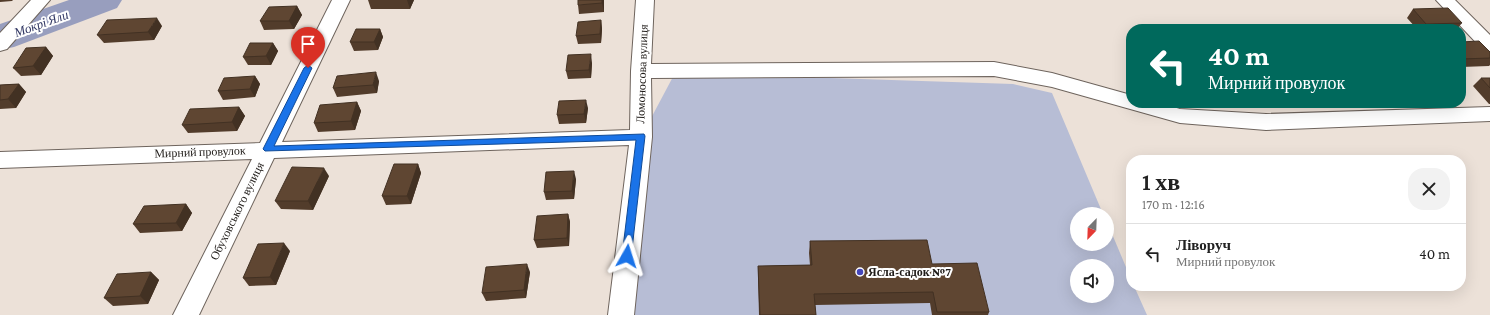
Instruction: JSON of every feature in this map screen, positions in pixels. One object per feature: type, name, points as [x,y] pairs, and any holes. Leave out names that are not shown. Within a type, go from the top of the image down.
[{"type":"street","points":[[0,45],[41,0]]},
{"type":"street","name":"Обуховського вулиця","points":[[186,315],[341,0]]},
{"type":"street","name":"Ломоносова вулиця","points":[[621,315],[641,136],[641,71],[645,0]]},
{"type":"street","points":[[1445,0],[1490,46]]},
{"type":"street","points":[[641,71],[994,69],[1052,80],[1126,101]]},
{"type":"street","points":[[1150,108],[1180,116],[1266,122],[1490,114]]},
{"type":"street","name":"Мирний провулок","points":[[0,160],[641,136]]},
{"type":"shaded area","points":[[675,73],[1013,84],[1052,93],[1100,207],[1070,207],[1070,251],[1114,251],[1114,239],[1126,267],[1126,291],[1136,291],[1147,315],[621,315],[641,137]]},
{"type":"building","points":[[578,0],[602,0],[602,3],[578,5]]},
{"type":"building","points":[[297,6],[289,21],[260,21],[269,7]]},
{"type":"building","points":[[1448,8],[1462,23],[1426,24],[1413,9]]},
{"type":"building","points":[[157,18],[148,32],[97,35],[107,20]]},
{"type":"building","points":[[601,20],[600,34],[576,36],[578,22]]},
{"type":"building","points":[[356,29],[380,29],[374,42],[350,42]]},
{"type":"building","points":[[1479,41],[1490,52],[1490,58],[1466,59],[1466,42]]},
{"type":"building","points":[[250,43],[273,43],[266,56],[243,57]]},
{"type":"building","points":[[46,47],[33,66],[13,68],[26,48]]},
{"type":"building","points":[[591,54],[589,70],[566,71],[568,55]]},
{"type":"building","points":[[376,72],[373,85],[333,88],[337,76]]},
{"type":"building","points":[[255,76],[250,89],[218,91],[224,78]]},
{"type":"building","points":[[1481,78],[1490,78],[1490,88]]},
{"type":"building","points":[[19,84],[8,99],[0,100],[0,85]]},
{"type":"building","points":[[586,100],[584,114],[557,115],[559,101]]},
{"type":"building","points":[[357,102],[351,121],[314,123],[320,105]]},
{"type":"building","points":[[239,107],[232,122],[182,125],[190,109]]},
{"type":"building","points":[[394,164],[418,164],[407,196],[382,196]]},
{"type":"building","points":[[292,167],[324,168],[308,201],[275,201]]},
{"type":"building","points":[[574,171],[572,191],[544,192],[546,172]]},
{"type":"building","points":[[186,204],[176,223],[133,224],[144,206]]},
{"type":"building","points":[[568,214],[567,238],[534,240],[537,216]]},
{"type":"building","points":[[927,240],[932,264],[977,263],[989,312],[937,312],[933,292],[814,294],[816,315],[760,315],[758,266],[812,265],[810,241]]},
{"type":"building","points":[[284,243],[270,277],[243,278],[258,244]]},
{"type":"building","points":[[527,264],[524,290],[482,293],[486,267]]},
{"type":"building","points":[[151,272],[140,296],[104,298],[117,274]]},
{"type":"waterway","name":"Мокрі Яли","points":[[0,38],[104,0]]},
{"type":"place","name":"Ясла-садок №7","points":[[860,272]]},
{"type":"route","points":[[308,68],[268,149],[641,136],[627,256]]}]
